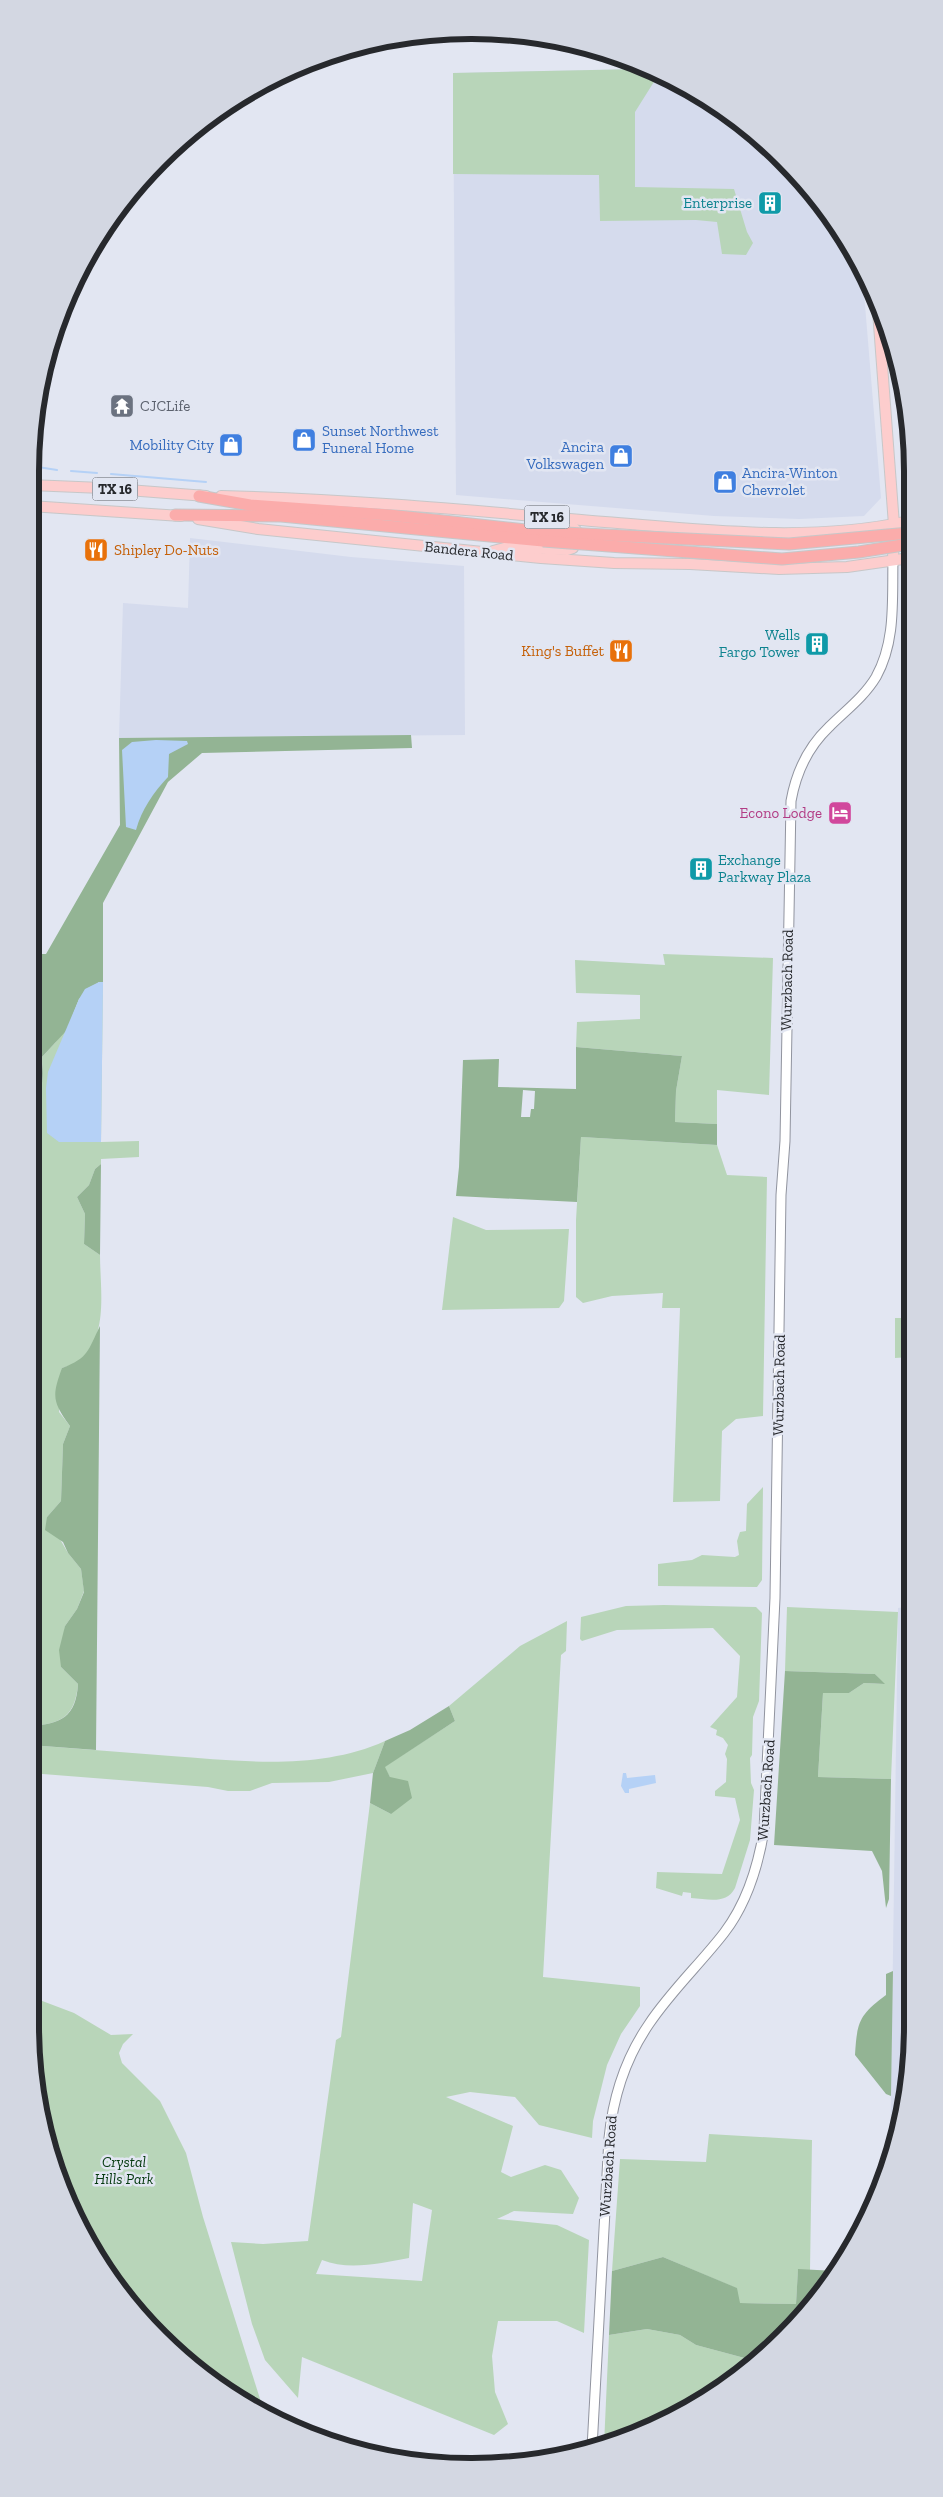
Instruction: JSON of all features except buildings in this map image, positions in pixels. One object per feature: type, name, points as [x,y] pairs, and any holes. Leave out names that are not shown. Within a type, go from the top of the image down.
[{"type":"highway","points":[[199,496],[250,505],[390,515],[544,536],[790,544],[904,533]]},
{"type":"highway","points":[[175,516],[281,516],[544,536],[782,559],[859,552],[904,545]]},
{"type":"main road","name":"Wurzbach Road","points":[[592,2441],[609,2138],[617,2091],[627,2062],[649,2024],[725,1932],[739,1911],[757,1867],[763,1839],[768,1772],[774,1598],[790,801],[804,760],[816,741],[868,689],[883,661],[889,643],[892,624],[894,525],[879,327]]},
{"type":"main road","name":"TX 16","points":[[39,485],[102,488],[199,496],[392,504],[746,533],[823,533],[904,522]]},
{"type":"main road","name":"Bandera Road","points":[[39,507],[175,516],[258,529],[587,562],[779,569],[847,567],[904,559]]},
{"type":"main road","points":[[488,552],[508,547],[557,551],[573,548],[576,530],[573,526],[530,515]]},
{"type":"main road","points":[[644,564],[626,562],[617,558],[612,545],[614,532],[623,527],[666,526]]},
{"type":"shaded area","points":[[630,69],[663,83],[712,112],[735,128],[778,165],[815,208],[831,231],[864,289],[881,498],[864,516],[799,519],[714,516],[456,495],[453,73]]},
{"type":"shaded area","points":[[190,538],[351,557],[464,566],[465,735],[119,738],[123,603],[188,608]]},
{"type":"shaded area","points":[[904,1607],[904,2025],[901,2082],[890,2136],[898,1608]]},
{"type":"green space","points":[[630,69],[655,80],[635,112],[635,187],[734,189],[747,232],[753,243],[746,255],[722,254],[717,222],[696,220],[600,221],[599,175],[453,174],[453,73]]},
{"type":"green space","points":[[411,735],[412,748],[202,753],[168,782],[103,903],[103,982],[99,982],[79,999],[67,1030],[41,1058],[43,1075],[39,1094],[39,954],[46,954],[120,825],[119,738]]},
{"type":"green space","points":[[663,954],[773,958],[769,1095],[717,1090],[717,1124],[675,1122],[676,1091],[682,1056],[576,1047],[577,1022],[640,1019],[640,995],[576,993],[575,960],[665,965]]},
{"type":"green space","points":[[103,982],[101,1142],[139,1141],[139,1157],[101,1159],[101,1164],[95,1169],[89,1185],[77,1197],[85,1214],[84,1244],[100,1255],[101,1311],[95,1339],[89,1350],[80,1360],[62,1368],[59,1412],[70,1426],[63,1444],[61,1501],[47,1517],[68,1553],[81,1569],[84,1591],[77,1609],[65,1626],[61,1667],[78,1684],[74,1704],[70,1711],[58,1721],[39,1725],[39,1094],[43,1074],[41,1058]]},
{"type":"green space","points":[[576,1047],[682,1056],[676,1091],[675,1122],[717,1124],[717,1145],[581,1137],[577,1202],[456,1196],[459,1167],[463,1060],[499,1059],[498,1087],[576,1089]],"holes":[[[523,1090],[535,1091],[534,1109],[531,1109],[530,1117],[521,1117]]]},
{"type":"green space","points":[[581,1137],[717,1145],[727,1175],[767,1177],[763,1416],[736,1419],[722,1431],[720,1501],[673,1502],[680,1308],[662,1308],[663,1293],[612,1296],[583,1303],[576,1297],[576,1220]]},
{"type":"green space","points":[[101,1164],[100,1255],[84,1244],[85,1214],[77,1197],[89,1185],[95,1169]]},
{"type":"green space","points":[[453,1217],[486,1230],[569,1229],[564,1301],[559,1308],[442,1310]]},
{"type":"green space","points":[[895,1318],[904,1318],[904,1357],[895,1358]]},
{"type":"green space","points":[[100,1326],[96,1750],[39,1746],[39,1725],[58,1721],[65,1717],[74,1704],[77,1695],[78,1684],[61,1667],[59,1650],[65,1626],[77,1609],[84,1592],[81,1569],[68,1553],[63,1542],[45,1530],[47,1517],[61,1501],[63,1444],[70,1426],[57,1404],[56,1385],[62,1368],[78,1361],[90,1347]]},
{"type":"green space","points":[[763,1487],[762,1580],[757,1587],[658,1586],[658,1564],[692,1560],[702,1555],[735,1557],[739,1555],[737,1541],[740,1532],[746,1531],[747,1504]]},
{"type":"green space","points":[[626,1606],[756,1607],[762,1613],[759,1701],[753,1717],[752,1755],[750,1758],[751,1783],[754,1790],[750,1840],[735,1888],[727,1897],[722,1899],[691,1898],[691,1893],[683,1892],[682,1896],[656,1888],[657,1872],[722,1874],[740,1820],[735,1798],[715,1796],[715,1791],[726,1782],[727,1759],[725,1754],[728,1745],[723,1738],[716,1735],[717,1730],[710,1727],[737,1697],[740,1656],[713,1628],[617,1630],[582,1641],[580,1639],[581,1617]]},
{"type":"green space","points":[[787,1607],[898,1612],[891,1779],[818,1777],[823,1693],[849,1693],[864,1683],[884,1684],[875,1674],[785,1671]]},
{"type":"green space","points":[[567,1621],[566,1651],[561,1655],[543,1977],[640,1987],[640,2006],[621,2034],[607,2065],[593,2121],[592,2138],[539,2125],[515,2097],[470,2092],[446,2097],[513,2126],[501,2172],[511,2177],[545,2165],[561,2170],[579,2198],[573,2214],[514,2211],[497,2219],[557,2225],[589,2240],[584,2333],[557,2321],[498,2321],[492,2356],[495,2392],[508,2424],[494,2435],[302,2357],[298,2398],[265,2360],[252,2324],[231,2242],[263,2244],[308,2241],[336,2040],[341,2037],[370,1803],[391,1814],[390,1777],[384,1767],[455,1721],[449,1706],[520,1646]],"holes":[[[413,2203],[432,2210],[422,2281],[316,2274],[322,2260],[354,2266],[409,2258]]]},
{"type":"green space","points":[[785,1671],[875,1674],[885,1684],[864,1683],[849,1693],[823,1693],[818,1777],[891,1779],[889,1899],[886,1908],[882,1871],[872,1851],[774,1845]]},
{"type":"green space","points":[[449,1706],[455,1721],[385,1767],[390,1777],[408,1781],[412,1798],[391,1814],[370,1803],[373,1773],[385,1741],[410,1730]]},
{"type":"green space","points":[[385,1741],[373,1773],[329,1782],[272,1783],[250,1791],[228,1791],[208,1787],[39,1774],[39,1746],[224,1760],[279,1762],[333,1757]]},
{"type":"green space","points":[[893,1971],[891,2096],[886,2094],[855,2055],[861,2020],[870,2008],[886,1995],[886,1974]]},
{"type":"green space","name":"Crystal Hills Park","points":[[39,2000],[74,2013],[111,2035],[133,2034],[123,2044],[119,2053],[122,2063],[160,2101],[186,2153],[203,2217],[261,2404],[208,2369],[165,2332],[128,2289],[83,2217],[62,2165],[53,2138],[47,2110],[42,2082]]},
{"type":"green space","points":[[709,2134],[812,2140],[810,2270],[798,2270],[796,2304],[739,2303],[736,2288],[663,2257],[612,2271],[620,2159],[706,2162]]},
{"type":"green space","points":[[663,2257],[737,2288],[740,2303],[796,2304],[798,2269],[828,2271],[815,2289],[778,2332],[747,2359],[696,2345],[680,2335],[647,2329],[609,2335],[612,2271]]},
{"type":"green space","points":[[647,2329],[680,2335],[696,2345],[747,2359],[712,2385],[663,2414],[604,2437],[609,2335]]},
{"type":"water","points":[[156,740],[187,741],[188,744],[169,754],[168,777],[141,815],[136,830],[126,827],[122,750],[132,742]]},
{"type":"water","points":[[103,982],[101,1142],[59,1142],[47,1133],[46,1088],[48,1072],[79,999],[85,989]]},
{"type":"water","points":[[623,1773],[626,1773],[627,1778],[655,1775],[656,1783],[629,1789],[629,1793],[625,1793],[621,1786]]},
{"type":"waterway","points":[[39,467],[57,470]]},
{"type":"waterway","points":[[71,471],[97,473]]},
{"type":"waterway","points":[[111,474],[206,482]]},
{"type":"place","name":"Enterprise","points":[[770,203]]},
{"type":"place","name":"CJCLife","points":[[122,406]]},
{"type":"place","name":"Sunset Northwest Funeral Home","points":[[304,440]]},
{"type":"place","name":"Mobility City","points":[[231,445]]},
{"type":"place","name":"Ancira Volkswagen","points":[[621,456]]},
{"type":"place","name":"Ancira-Winton Chevrolet","points":[[725,482]]},
{"type":"place","name":"Shipley Do-Nuts","points":[[96,550]]},
{"type":"place","name":"Wells Fargo Tower","points":[[817,644]]},
{"type":"place","name":"King's Buffet","points":[[621,651]]},
{"type":"place","name":"Econo Lodge","points":[[840,813]]},
{"type":"place","name":"Exchange Parkway Plaza","points":[[701,869]]}]
